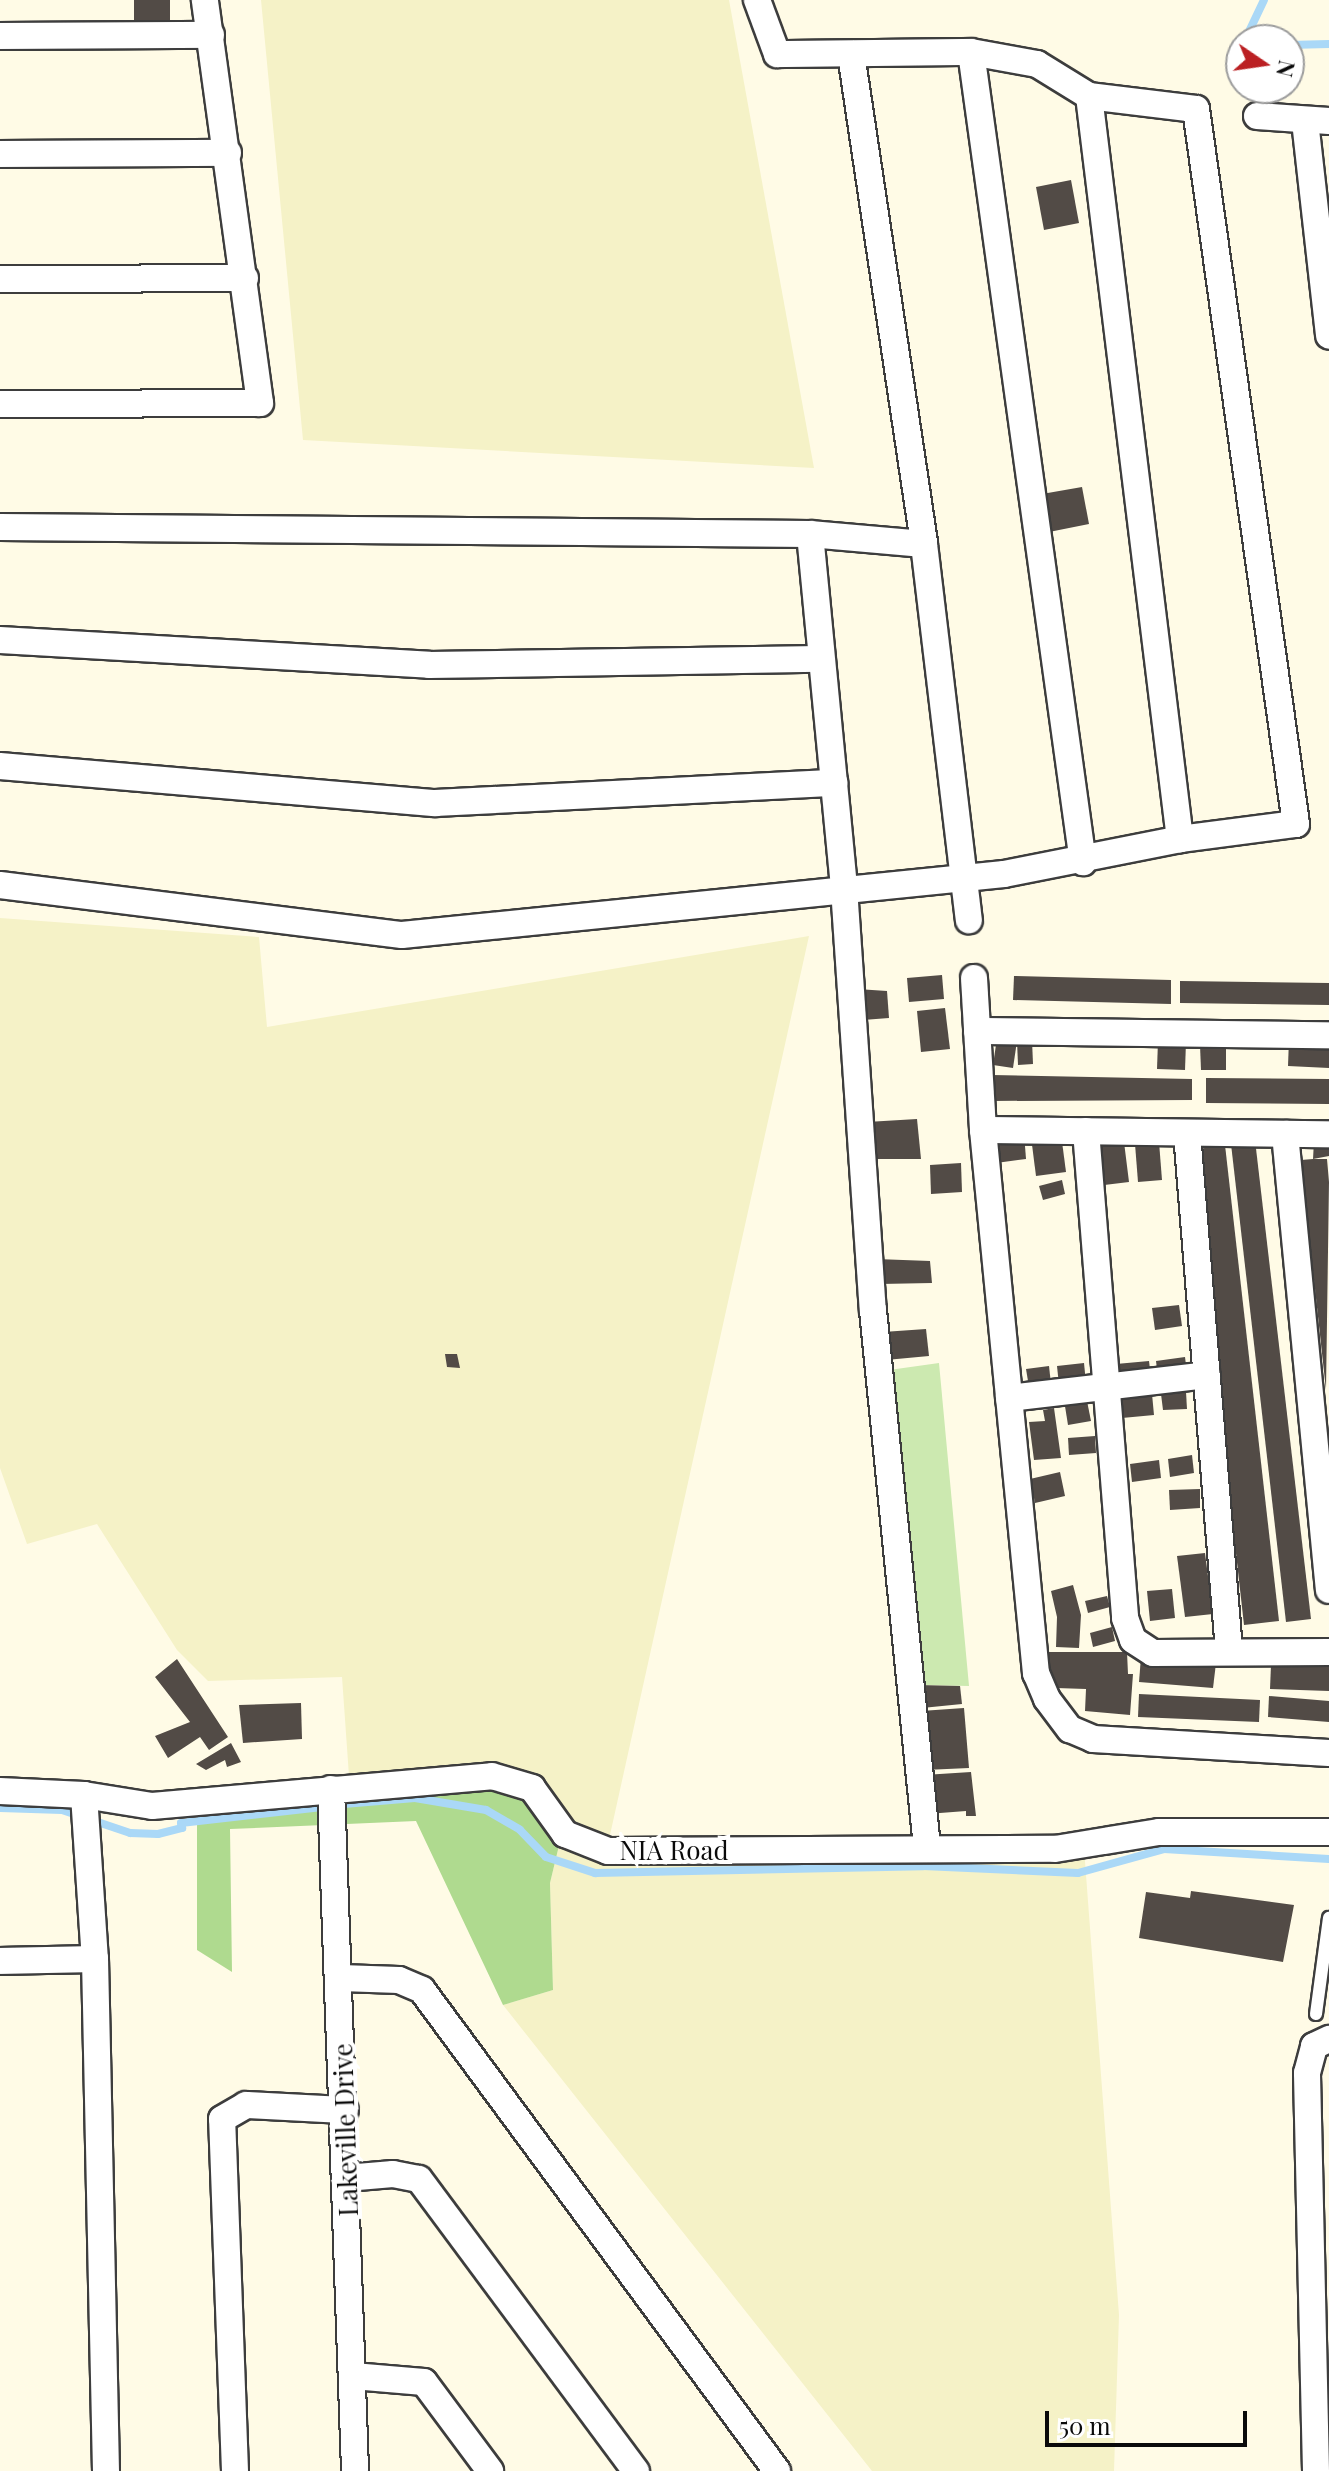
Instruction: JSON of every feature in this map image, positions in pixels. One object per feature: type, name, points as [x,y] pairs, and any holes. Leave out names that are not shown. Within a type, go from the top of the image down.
[{"type":"street","points":[[0,404],[260,403],[205,0]]},
{"type":"street","points":[[0,885],[402,935],[966,878],[1083,862],[1180,839],[1296,824],[1196,109],[1089,96],[1037,64],[971,52],[777,54],[757,0]]},
{"type":"street","points":[[0,36],[211,35]]},
{"type":"street","points":[[971,52],[1083,862]]},
{"type":"street","points":[[851,54],[924,544],[969,920]]},
{"type":"street","points":[[1089,96],[1180,839]]},
{"type":"street","points":[[1257,116],[1317,121],[1329,336]]},
{"type":"street","points":[[0,154],[228,153]]},
{"type":"street","points":[[0,279],[245,278]]},
{"type":"street","points":[[0,527],[810,534],[924,544]]},
{"type":"street","points":[[810,534],[819,659],[844,888],[873,1310],[927,1847]]},
{"type":"street","points":[[0,640],[429,665],[819,659]]},
{"type":"street","points":[[0,766],[435,803],[834,783]]},
{"type":"street","points":[[974,978],[983,1130],[1036,1673],[1070,1729],[1093,1739],[1134,1745],[1329,1753]]},
{"type":"street","points":[[977,1031],[1329,1035]]},
{"type":"street","points":[[983,1130],[1329,1134]]},
{"type":"street","points":[[1086,1131],[1125,1618],[1133,1640],[1153,1653],[1329,1652]]},
{"type":"street","points":[[1187,1133],[1229,1651]]},
{"type":"street","points":[[1285,1134],[1319,1393],[1329,1590]]},
{"type":"street","points":[[1009,1398],[1207,1375]]},
{"type":"street","name":"NIA Road","points":[[0,1791],[84,1808],[152,1806],[492,1776],[532,1788],[565,1834],[608,1851],[927,1847],[1055,1849],[1159,1832],[1329,1832]]},
{"type":"street","name":"Lakeville Drive","points":[[331,1789],[341,1978],[355,2471]]},
{"type":"street","points":[[84,1808],[95,1959],[106,2471]]},
{"type":"street","points":[[0,1961],[95,1959]]},
{"type":"street","points":[[341,1978],[399,1980],[422,1990],[777,2471]]},
{"type":"street","points":[[1316,2471],[1307,2073],[1314,2046],[1329,2039]]},
{"type":"street","points":[[235,2471],[222,2119],[246,2105],[345,2110]]},
{"type":"street","points":[[346,2178],[393,2174],[419,2179],[636,2471]]},
{"type":"street","points":[[353,2376],[424,2382],[490,2471]]},
{"type":"lane","points":[[1316,2014],[1329,1918]]},
{"type":"shaded area","points":[[261,0],[729,0],[814,468],[303,440]]},
{"type":"shaded area","points":[[0,918],[259,937],[267,1027],[809,936],[608,1844],[1084,1848],[1119,2315],[1114,2471],[872,2471],[503,2005],[553,1990],[550,1883],[562,1834],[350,1790],[342,1677],[208,1681],[177,1650],[97,1524],[27,1544],[0,1468]]},
{"type":"green space","points":[[939,1363],[969,1686],[918,1685],[882,1371]]},
{"type":"green space","points":[[503,1782],[563,1829],[550,1883],[553,1990],[503,2005],[416,1821],[230,1829],[232,1972],[197,1950],[197,1795]]},
{"type":"building","points":[[134,0],[170,0],[170,20],[134,20]]},
{"type":"building","points":[[1071,180],[1079,223],[1044,230],[1036,187]]},
{"type":"building","points":[[1082,487],[1089,524],[1049,532],[1042,494]]},
{"type":"building","points":[[942,975],[944,999],[909,1002],[907,978]]},
{"type":"building","points":[[1014,976],[1171,980],[1171,1004],[1013,1000]]},
{"type":"building","points":[[1180,981],[1329,983],[1329,1005],[1180,1003]]},
{"type":"building","points":[[857,989],[887,991],[889,1018],[863,1020]]},
{"type":"building","points":[[945,1008],[950,1049],[921,1052],[917,1011]]},
{"type":"building","points":[[997,1038],[1017,1041],[1013,1068],[993,1065]]},
{"type":"building","points":[[1289,1039],[1329,1041],[1329,1068],[1288,1066]]},
{"type":"building","points":[[1032,1040],[1033,1064],[1018,1065],[1017,1041]]},
{"type":"building","points":[[1158,1041],[1186,1042],[1185,1070],[1157,1069]]},
{"type":"building","points":[[1226,1044],[1226,1070],[1201,1070],[1200,1045]]},
{"type":"building","points":[[992,1075],[1192,1079],[1192,1100],[992,1101]]},
{"type":"building","points":[[1206,1078],[1329,1079],[1329,1104],[1206,1103]]},
{"type":"building","points":[[917,1119],[921,1159],[870,1159],[867,1122]]},
{"type":"building","points":[[1024,1133],[1026,1159],[996,1163],[993,1136]]},
{"type":"building","points":[[1061,1134],[1066,1172],[1036,1176],[1031,1137]]},
{"type":"building","points":[[1255,1140],[1311,1619],[1286,1622],[1231,1144]]},
{"type":"building","points":[[1329,1140],[1329,1156],[1313,1159],[1314,1141]]},
{"type":"building","points":[[1124,1142],[1129,1182],[1096,1186],[1091,1146]]},
{"type":"building","points":[[1159,1142],[1162,1180],[1138,1182],[1135,1144]]},
{"type":"building","points":[[1225,1145],[1279,1621],[1244,1625],[1191,1150]]},
{"type":"building","points":[[1327,1159],[1329,1182],[1326,1390],[1301,1160]]},
{"type":"building","points":[[961,1163],[962,1192],[931,1194],[930,1165]]},
{"type":"building","points":[[1062,1180],[1065,1194],[1043,1200],[1039,1186]]},
{"type":"building","points":[[876,1259],[930,1261],[932,1283],[880,1284]]},
{"type":"building","points":[[1179,1305],[1182,1326],[1155,1330],[1152,1308]]},
{"type":"building","points":[[926,1329],[929,1356],[886,1360],[883,1332]]},
{"type":"building","points":[[445,1354],[457,1354],[460,1368],[447,1367]]},
{"type":"building","points":[[1185,1357],[1187,1373],[1158,1377],[1156,1361]]},
{"type":"building","points":[[1149,1361],[1151,1378],[1118,1382],[1116,1364]]},
{"type":"building","points":[[1084,1363],[1086,1383],[1059,1385],[1057,1366]]},
{"type":"building","points":[[1049,1366],[1051,1384],[1029,1387],[1026,1369]]},
{"type":"building","points":[[1186,1392],[1187,1409],[1163,1410],[1161,1394]]},
{"type":"building","points":[[1152,1394],[1154,1415],[1122,1418],[1120,1397]]},
{"type":"building","points":[[1086,1396],[1091,1421],[1068,1425],[1064,1400]]},
{"type":"building","points":[[1054,1408],[1061,1458],[1034,1460],[1029,1422],[1045,1421],[1043,1410]]},
{"type":"building","points":[[1095,1436],[1096,1453],[1069,1455],[1068,1438]]},
{"type":"building","points":[[1192,1455],[1194,1473],[1170,1477],[1168,1459]]},
{"type":"building","points":[[1159,1460],[1161,1478],[1132,1482],[1130,1464]]},
{"type":"building","points":[[1060,1472],[1065,1496],[1035,1503],[1030,1479]]},
{"type":"building","points":[[1200,1489],[1200,1508],[1170,1510],[1169,1490]]},
{"type":"building","points":[[1205,1553],[1213,1614],[1185,1617],[1177,1556]]},
{"type":"building","points":[[1073,1585],[1081,1615],[1079,1648],[1056,1647],[1057,1617],[1051,1591]]},
{"type":"building","points":[[1172,1589],[1175,1618],[1150,1621],[1147,1591]]},
{"type":"building","points":[[1107,1596],[1110,1607],[1088,1613],[1085,1601]]},
{"type":"building","points":[[1112,1627],[1115,1641],[1093,1647],[1090,1633]]},
{"type":"building","points":[[1045,1652],[1127,1652],[1128,1674],[1133,1674],[1130,1715],[1085,1711],[1086,1689],[1056,1688]]},
{"type":"building","points":[[1141,1657],[1216,1663],[1213,1688],[1139,1682]]},
{"type":"building","points":[[177,1659],[228,1737],[209,1750],[200,1737],[168,1758],[155,1736],[190,1722],[155,1677]]},
{"type":"building","points":[[1271,1665],[1329,1667],[1329,1691],[1270,1689]]},
{"type":"building","points":[[918,1685],[960,1686],[962,1704],[922,1708]]},
{"type":"building","points":[[1139,1694],[1260,1700],[1259,1722],[1138,1717]]},
{"type":"building","points":[[1269,1696],[1329,1701],[1329,1722],[1268,1717]]},
{"type":"building","points":[[301,1703],[302,1739],[243,1743],[239,1705]]},
{"type":"building","points":[[964,1708],[969,1768],[925,1770],[921,1711]]},
{"type":"building","points":[[231,1743],[241,1762],[227,1767],[225,1760],[206,1770],[196,1764]]},
{"type":"building","points":[[971,1772],[976,1816],[966,1816],[966,1811],[927,1814],[924,1775]]},
{"type":"building","points":[[1191,1891],[1294,1905],[1283,1962],[1139,1938],[1146,1892],[1190,1898]]},
{"type":"waterway","points":[[1253,24],[1264,0]]},
{"type":"waterway","points":[[1305,45],[1329,44]]},
{"type":"waterway","points":[[344,1804],[415,1798],[486,1810],[520,1830],[546,1857],[595,1873],[923,1866],[1078,1873],[1164,1849],[1329,1859]]},
{"type":"waterway","points":[[0,1808],[62,1810],[130,1833],[158,1834],[182,1828],[181,1823],[322,1807]]}]
